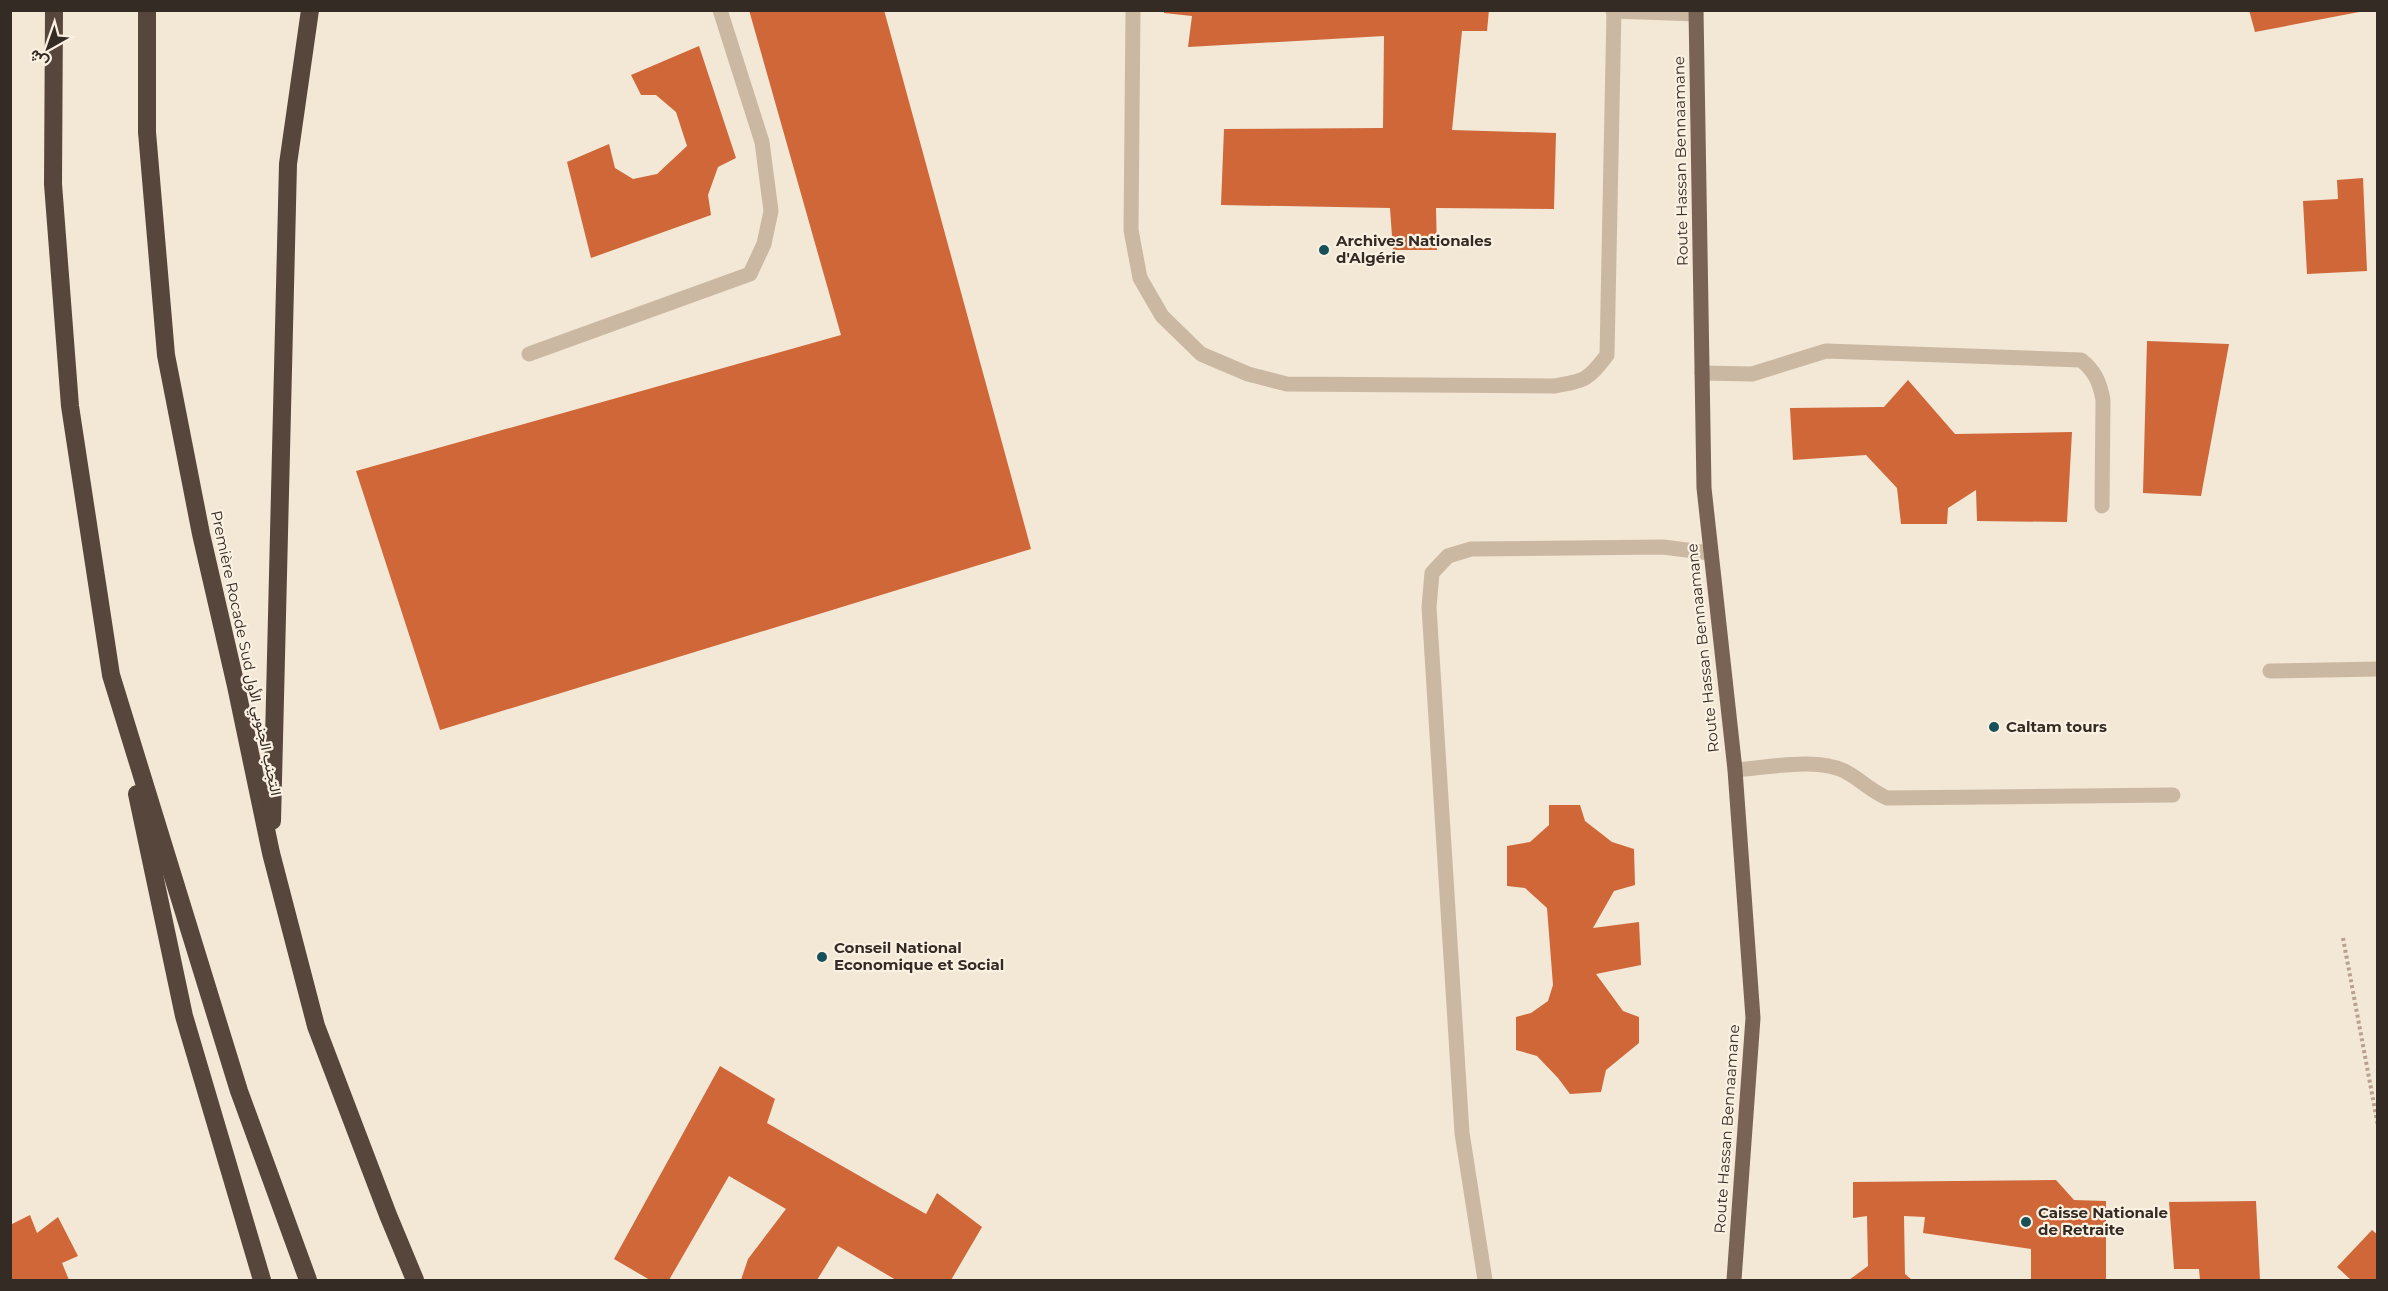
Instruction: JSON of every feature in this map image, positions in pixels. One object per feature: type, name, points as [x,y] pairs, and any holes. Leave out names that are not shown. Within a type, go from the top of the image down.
[{"type":"highway","points":[[54,10],[53,184],[70,406],[111,675],[184,1016],[262,1281]]},
{"type":"highway","name":"Première Rocade Sud التجنب الجنوبي الأول","points":[[147,10],[147,132],[166,355],[201,534],[237,686],[271,853],[316,1026],[415,1281]]},
{"type":"highway","points":[[271,853],[288,164],[310,10]]},
{"type":"highway","points":[[111,675],[239,1091],[308,1281]]},
{"type":"main road","name":"Route Hassan Bennaamane","points":[[1696,12],[1704,488],[1735,770],[1753,1018],[1734,1281]]},
{"type":"street","points":[[529,354],[750,274],[764,244],[771,211],[762,142],[720,10]]},
{"type":"street","points":[[1133,10],[1131,230],[1140,278],[1162,316],[1201,354],[1248,374],[1287,384],[1554,386],[1590,377],[1607,355],[1614,11],[1696,12]]},
{"type":"street","points":[[1702,374],[1752,374],[1826,351],[2080,360],[2090,367],[2100,383],[2103,400],[2102,506]]},
{"type":"street","points":[[1485,1281],[1462,1133],[1430,619],[1432,573],[1448,556],[1471,549],[1663,547],[1710,553]]},
{"type":"street","points":[[2270,671],[2378,669]]},
{"type":"street","points":[[1735,770],[1808,764],[1827,766],[1847,772],[1872,791],[1887,798],[2173,795]]},
{"type":"path","points":[[2343,938],[2378,1126]]},
{"type":"building","points":[[749,10],[884,10],[1031,549],[440,730],[356,471],[841,335]]},
{"type":"building","points":[[1164,10],[1489,10],[1487,31],[1462,31],[1452,130],[1556,133],[1554,209],[1436,208],[1437,250],[1393,250],[1390,208],[1221,205],[1224,129],[1383,128],[1384,36],[1188,47],[1192,16],[1164,13]]},
{"type":"building","points":[[2249,10],[2359,10],[2359,12],[2255,32]]},
{"type":"building","points":[[699,46],[736,158],[718,167],[708,195],[711,215],[591,258],[567,162],[609,144],[615,168],[633,179],[657,174],[687,146],[676,112],[656,95],[641,95],[631,75]]},
{"type":"building","points":[[2363,178],[2367,271],[2307,274],[2303,201],[2338,199],[2337,180]]},
{"type":"building","points":[[2147,341],[2229,344],[2201,496],[2143,493]]},
{"type":"building","points":[[1908,380],[1955,434],[2072,432],[2067,522],[1977,521],[1976,490],[1948,508],[1947,524],[1901,524],[1897,488],[1866,455],[1793,460],[1790,408],[1884,407]]},
{"type":"building","points":[[1549,805],[1580,805],[1585,821],[1612,842],[1634,849],[1635,885],[1614,891],[1593,928],[1639,922],[1641,965],[1596,974],[1623,1011],[1639,1017],[1639,1043],[1606,1070],[1601,1092],[1570,1094],[1537,1056],[1516,1050],[1516,1017],[1531,1013],[1548,1001],[1553,985],[1547,908],[1525,888],[1507,886],[1507,846],[1530,842],[1549,825]]},
{"type":"building","points":[[720,1066],[775,1099],[767,1123],[926,1214],[937,1193],[982,1227],[951,1280],[896,1280],[838,1246],[817,1280],[741,1280],[748,1259],[786,1209],[729,1176],[669,1280],[650,1280],[614,1259]]},
{"type":"building","points":[[2056,1180],[2074,1200],[2106,1201],[2106,1280],[2031,1280],[2031,1249],[1923,1233],[1925,1217],[1904,1216],[1905,1274],[1912,1280],[1849,1280],[1868,1266],[1867,1216],[1853,1218],[1853,1182]]},
{"type":"building","points":[[2256,1201],[2260,1280],[2200,1280],[2199,1269],[2174,1269],[2169,1202]]},
{"type":"building","points":[[30,1215],[37,1233],[58,1217],[78,1256],[62,1263],[69,1280],[10,1280],[10,1225]]},
{"type":"building","points":[[2372,1230],[2378,1235],[2378,1280],[2351,1280],[2337,1267]]},
{"type":"place","name":"Archives Nationales d'Algérie","points":[[1324,250]]},
{"type":"place","name":"Caltam tours","points":[[1994,727]]},
{"type":"place","name":"Conseil National Economique et Social","points":[[822,957]]},
{"type":"place","name":"Caisse Nationale de Retraite","points":[[2026,1222]]}]
